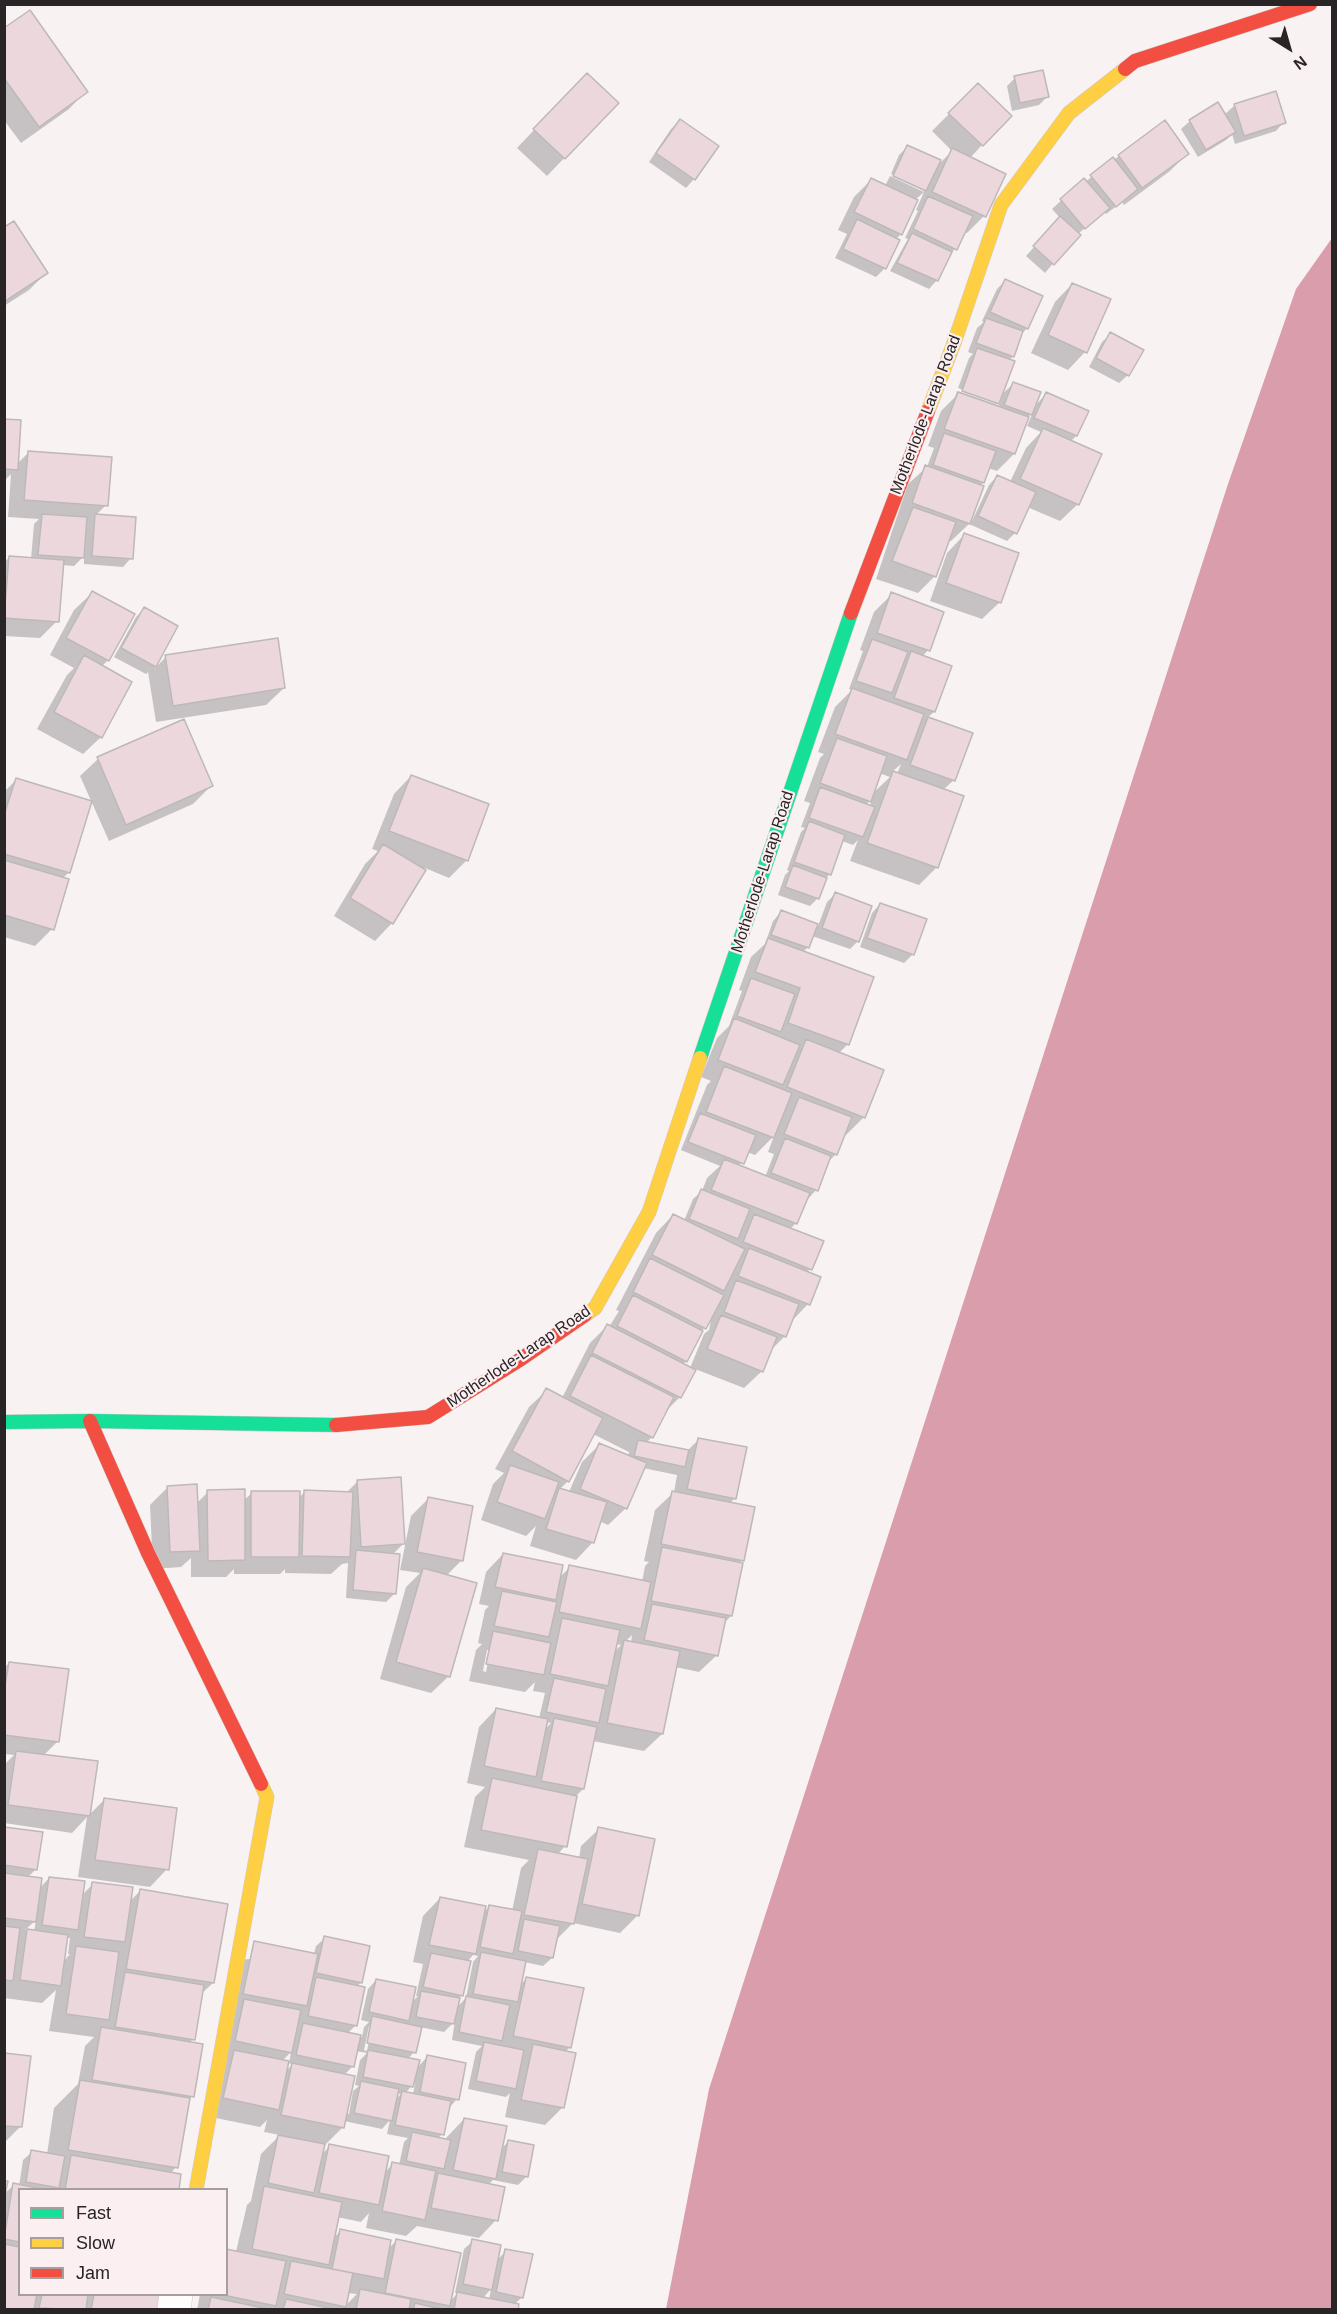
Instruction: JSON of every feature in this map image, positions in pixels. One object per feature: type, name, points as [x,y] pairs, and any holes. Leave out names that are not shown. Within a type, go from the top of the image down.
[{"type":"street","name":"Motherlode-Larap Road","points":[[4,1422],[332,1425],[428,1417],[521,1359],[595,1308],[650,1212],[837,649],[954,343],[1001,205],[1069,113],[1135,61],[1310,4]]},
{"type":"street","points":[[90,1421],[148,1553],[267,1797],[196,2188]]},
{"type":"shaded area","points":[[1332,238],[1332,2309],[666,2309],[709,2089],[1228,484],[1296,289]]},
{"type":"building","points":[[30,10],[88,92],[39,127],[4,78],[4,28]]},
{"type":"building","points":[[1043,70],[1049,97],[1020,103],[1014,76]]},
{"type":"building","points":[[587,73],[619,103],[565,159],[533,129]]},
{"type":"building","points":[[978,83],[1012,116],[983,146],[948,113]]},
{"type":"building","points":[[1276,91],[1286,123],[1244,136],[1234,104]]},
{"type":"building","points":[[1218,102],[1236,132],[1206,150],[1189,120]]},
{"type":"building","points":[[680,119],[719,146],[695,180],[656,153]]},
{"type":"building","points":[[1165,120],[1189,154],[1142,188],[1118,155]]},
{"type":"building","points":[[907,145],[941,160],[926,191],[893,176]]},
{"type":"building","points":[[952,148],[1006,174],[986,217],[932,192]]},
{"type":"building","points":[[1113,157],[1138,189],[1116,207],[1090,175]]},
{"type":"building","points":[[871,178],[918,200],[902,235],[854,212]]},
{"type":"building","points":[[1084,178],[1110,208],[1085,229],[1060,199]]},
{"type":"building","points":[[928,196],[973,216],[957,250],[913,229]]},
{"type":"building","points":[[1060,216],[1081,235],[1054,265],[1033,246]]},
{"type":"building","points":[[857,219],[900,240],[886,269],[843,249]]},
{"type":"building","points":[[14,221],[48,273],[4,302],[4,227]]},
{"type":"building","points":[[912,233],[952,252],[938,281],[897,263]]},
{"type":"building","points":[[1005,279],[1043,296],[1028,329],[990,312]]},
{"type":"building","points":[[1072,283],[1111,299],[1087,353],[1048,335]]},
{"type":"building","points":[[986,318],[1023,331],[1014,357],[976,343]]},
{"type":"building","points":[[1110,332],[1144,350],[1129,376],[1096,358]]},
{"type":"building","points":[[977,348],[1015,361],[999,404],[962,391]]},
{"type":"building","points":[[1013,382],[1041,392],[1032,415],[1004,405]]},
{"type":"building","points":[[958,392],[1029,417],[1015,454],[944,429]]},
{"type":"building","points":[[1046,392],[1089,411],[1077,436],[1034,418]]},
{"type":"building","points":[[4,419],[21,420],[18,470],[4,469]]},
{"type":"building","points":[[1043,428],[1102,454],[1079,505],[1020,479]]},
{"type":"building","points":[[944,433],[996,451],[984,483],[933,465]]},
{"type":"building","points":[[28,451],[112,457],[108,506],[24,500]]},
{"type":"building","points":[[925,465],[984,486],[970,524],[912,503]]},
{"type":"building","points":[[997,475],[1036,492],[1017,534],[978,516]]},
{"type":"building","points":[[913,507],[956,522],[936,577],[892,561]]},
{"type":"building","points":[[42,514],[87,517],[84,558],[38,555]]},
{"type":"building","points":[[95,514],[136,517],[133,559],[92,556]]},
{"type":"building","points":[[964,533],[1019,553],[1001,603],[946,583]]},
{"type":"building","points":[[9,556],[64,560],[59,622],[4,618]]},
{"type":"building","points":[[92,591],[135,614],[109,661],[66,638]]},
{"type":"building","points":[[891,592],[944,612],[930,651],[877,633]]},
{"type":"building","points":[[144,607],[178,626],[156,667],[121,648]]},
{"type":"building","points":[[278,638],[285,688],[173,706],[165,655]]},
{"type":"building","points":[[872,639],[908,652],[892,693],[856,681]]},
{"type":"building","points":[[911,651],[952,666],[935,712],[894,698]]},
{"type":"building","points":[[84,655],[132,682],[102,738],[54,712]]},
{"type":"building","points":[[852,688],[924,714],[907,760],[835,734]]},
{"type":"building","points":[[928,717],[973,733],[955,781],[910,765]]},
{"type":"building","points":[[184,719],[213,786],[126,825],[97,757]]},
{"type":"building","points":[[837,738],[887,756],[871,802],[820,783]]},
{"type":"building","points":[[893,771],[964,796],[938,868],[867,843]]},
{"type":"building","points":[[411,775],[489,804],[468,861],[389,831]]},
{"type":"building","points":[[16,778],[92,801],[70,873],[4,854],[4,815]]},
{"type":"building","points":[[820,787],[875,807],[863,837],[809,818]]},
{"type":"building","points":[[809,821],[845,835],[831,875],[794,862]]},
{"type":"building","points":[[383,844],[426,870],[393,924],[350,898]]},
{"type":"building","points":[[4,860],[69,879],[54,930],[4,915]]},
{"type":"building","points":[[793,865],[827,878],[819,899],[785,887]]},
{"type":"building","points":[[835,892],[872,906],[859,942],[822,928]]},
{"type":"building","points":[[880,903],[927,919],[914,955],[867,938]]},
{"type":"building","points":[[781,910],[818,924],[809,948],[771,935]]},
{"type":"building","points":[[768,938],[874,977],[849,1045],[788,1023],[800,988],[755,972]]},
{"type":"building","points":[[751,978],[795,994],[781,1032],[737,1016]]},
{"type":"building","points":[[734,1018],[800,1045],[783,1085],[718,1060]]},
{"type":"building","points":[[806,1039],[884,1070],[865,1118],[787,1087]]},
{"type":"building","points":[[724,1066],[792,1093],[774,1138],[706,1112]]},
{"type":"building","points":[[799,1097],[852,1117],[837,1155],[784,1134]]},
{"type":"building","points":[[700,1113],[756,1135],[744,1164],[688,1142]]},
{"type":"building","points":[[785,1138],[831,1156],[818,1191],[771,1173]]},
{"type":"building","points":[[724,1159],[810,1193],[797,1224],[711,1190]]},
{"type":"building","points":[[701,1189],[750,1209],[738,1239],[689,1219]]},
{"type":"building","points":[[673,1214],[745,1249],[724,1291],[652,1255]]},
{"type":"building","points":[[754,1214],[824,1241],[812,1270],[743,1242]]},
{"type":"building","points":[[749,1248],[821,1277],[810,1305],[738,1276]]},
{"type":"building","points":[[650,1258],[724,1295],[706,1329],[633,1292]]},
{"type":"building","points":[[736,1280],[799,1304],[786,1337],[724,1312]]},
{"type":"building","points":[[633,1295],[703,1331],[687,1362],[617,1326]]},
{"type":"building","points":[[721,1315],[777,1337],[763,1372],[707,1349]]},
{"type":"building","points":[[607,1324],[696,1370],[681,1398],[592,1353]]},
{"type":"building","points":[[591,1355],[674,1397],[653,1438],[570,1396]]},
{"type":"building","points":[[546,1388],[603,1418],[569,1482],[512,1451]]},
{"type":"building","points":[[698,1438],[747,1447],[736,1499],[687,1489]]},
{"type":"building","points":[[638,1440],[689,1450],[685,1467],[634,1456]]},
{"type":"building","points":[[599,1443],[647,1463],[627,1509],[580,1489]]},
{"type":"building","points":[[510,1465],[559,1482],[545,1519],[497,1502]]},
{"type":"building","points":[[401,1477],[405,1544],[361,1547],[357,1480]]},
{"type":"building","points":[[197,1484],[200,1551],[170,1552],[167,1486]]},
{"type":"building","points":[[559,1488],[607,1502],[594,1543],[546,1529]]},
{"type":"building","points":[[245,1489],[245,1560],[208,1561],[207,1490]]},
{"type":"building","points":[[304,1490],[353,1492],[350,1557],[302,1556]]},
{"type":"building","points":[[251,1491],[300,1491],[299,1557],[251,1557]]},
{"type":"building","points":[[672,1491],[755,1507],[744,1561],[661,1544]]},
{"type":"building","points":[[428,1497],[473,1506],[463,1561],[417,1552]]},
{"type":"building","points":[[662,1547],[743,1563],[732,1616],[651,1601]]},
{"type":"building","points":[[356,1550],[400,1554],[396,1594],[353,1590]]},
{"type":"building","points":[[503,1553],[563,1565],[556,1600],[495,1587]]},
{"type":"building","points":[[569,1565],[651,1582],[641,1629],[559,1612]]},
{"type":"building","points":[[423,1568],[477,1583],[450,1677],[396,1662]]},
{"type":"building","points":[[502,1591],[557,1602],[549,1637],[494,1626]]},
{"type":"building","points":[[652,1604],[726,1618],[718,1656],[644,1640]]},
{"type":"building","points":[[562,1618],[620,1630],[608,1686],[550,1674]]},
{"type":"building","points":[[493,1631],[551,1643],[544,1675],[486,1664]]},
{"type":"building","points":[[624,1640],[680,1651],[663,1734],[607,1723]]},
{"type":"building","points":[[9,1662],[69,1669],[59,1742],[4,1735],[4,1692]]},
{"type":"building","points":[[554,1678],[606,1689],[599,1723],[546,1712]]},
{"type":"building","points":[[496,1708],[548,1719],[536,1777],[484,1766]]},
{"type":"building","points":[[554,1718],[597,1727],[584,1789],[541,1781]]},
{"type":"building","points":[[16,1751],[98,1761],[90,1816],[8,1805]]},
{"type":"building","points":[[492,1778],[577,1796],[567,1847],[481,1830]]},
{"type":"building","points":[[104,1798],[177,1808],[169,1870],[95,1860]]},
{"type":"building","points":[[4,1827],[43,1832],[37,1870],[4,1865]]},
{"type":"building","points":[[598,1827],[655,1839],[639,1916],[582,1904]]},
{"type":"building","points":[[538,1849],[588,1859],[574,1924],[524,1915]]},
{"type":"building","points":[[4,1873],[42,1878],[36,1922],[4,1918]]},
{"type":"building","points":[[49,1877],[85,1881],[78,1930],[42,1925]]},
{"type":"building","points":[[92,1882],[133,1887],[125,1942],[84,1937]]},
{"type":"building","points":[[140,1889],[228,1904],[214,1983],[126,1969]]},
{"type":"building","points":[[440,1897],[486,1906],[476,1954],[429,1945]]},
{"type":"building","points":[[489,1905],[522,1911],[513,1954],[480,1947]]},
{"type":"building","points":[[524,1919],[560,1926],[553,1958],[518,1951]]},
{"type":"building","points":[[4,1926],[20,1928],[13,1981],[4,1980]]},
{"type":"building","points":[[27,1929],[68,1935],[61,1986],[20,1980]]},
{"type":"building","points":[[324,1936],[370,1946],[362,1983],[316,1973]]},
{"type":"building","points":[[254,1941],[318,1954],[307,2006],[243,1994]]},
{"type":"building","points":[[76,1946],[119,1952],[109,2020],[66,2014]]},
{"type":"building","points":[[481,1952],[526,1961],[518,2002],[473,1994]]},
{"type":"building","points":[[431,1953],[471,1961],[463,1996],[423,1987]]},
{"type":"building","points":[[125,1972],[204,1985],[195,2040],[115,2027]]},
{"type":"building","points":[[316,1977],[365,1987],[357,2026],[308,2016]]},
{"type":"building","points":[[526,1977],[584,1988],[571,2048],[513,2036]]},
{"type":"building","points":[[376,1979],[416,1987],[409,2021],[369,2012]]},
{"type":"building","points":[[421,1991],[460,1998],[454,2024],[416,2017]]},
{"type":"building","points":[[466,1996],[510,2005],[502,2041],[459,2032]]},
{"type":"building","points":[[244,1999],[301,2010],[292,2053],[235,2041]]},
{"type":"building","points":[[372,2016],[422,2027],[416,2053],[367,2043]]},
{"type":"building","points":[[303,2023],[361,2035],[354,2067],[296,2055]]},
{"type":"building","points":[[101,2027],[203,2044],[194,2097],[92,2080]]},
{"type":"building","points":[[484,2042],[524,2050],[516,2089],[476,2081]]},
{"type":"building","points":[[533,2044],[576,2053],[564,2108],[521,2100]]},
{"type":"building","points":[[234,2050],[289,2061],[279,2110],[223,2098]]},
{"type":"building","points":[[368,2050],[420,2060],[413,2087],[363,2077]]},
{"type":"building","points":[[4,2053],[31,2056],[22,2127],[4,2126]]},
{"type":"building","points":[[427,2055],[466,2063],[459,2100],[420,2092]]},
{"type":"building","points":[[292,2063],[355,2076],[344,2128],[281,2115]]},
{"type":"building","points":[[80,2080],[190,2098],[178,2168],[68,2150]]},
{"type":"building","points":[[361,2081],[399,2089],[392,2121],[354,2113]]},
{"type":"building","points":[[402,2091],[451,2101],[444,2135],[395,2125]]},
{"type":"building","points":[[464,2118],[507,2126],[496,2179],[453,2170]]},
{"type":"building","points":[[412,2132],[451,2140],[444,2169],[406,2161]]},
{"type":"building","points":[[278,2135],[325,2144],[314,2193],[268,2183]]},
{"type":"building","points":[[508,2140],[534,2145],[528,2177],[502,2172]]},
{"type":"building","points":[[329,2144],[389,2156],[379,2205],[319,2193]]},
{"type":"building","points":[[31,2150],[65,2156],[59,2188],[26,2182]]},
{"type":"building","points":[[71,2155],[181,2174],[179,2188],[65,2188]]},
{"type":"building","points":[[392,2162],[436,2171],[425,2220],[382,2211]]},
{"type":"building","points":[[438,2173],[505,2187],[498,2221],[431,2208]]},
{"type":"building","points":[[4,2181],[8,2181],[4,2200]]},
{"type":"building","points":[[13,2183],[37,2188],[18,2188],[18,2242],[4,2239]]},
{"type":"building","points":[[264,2186],[342,2202],[329,2265],[252,2249]]},
{"type":"building","points":[[340,2229],[391,2240],[384,2279],[332,2269]]},
{"type":"building","points":[[396,2239],[461,2253],[450,2306],[385,2293]]},
{"type":"building","points":[[472,2239],[501,2245],[492,2290],[463,2284]]},
{"type":"building","points":[[4,2244],[18,2247],[18,2296],[37,2296],[34,2310],[4,2310]]},
{"type":"building","points":[[228,2249],[286,2261],[276,2306],[228,2296]]},
{"type":"building","points":[[505,2249],[533,2254],[523,2298],[496,2292]]},
{"type":"building","points":[[291,2261],[353,2273],[346,2307],[284,2294]]},
{"type":"building","points":[[360,2289],[411,2299],[409,2310],[356,2310]]},
{"type":"building","points":[[457,2292],[519,2304],[518,2310],[454,2310]]},
{"type":"building","points":[[42,2296],[88,2296],[86,2310],[39,2308]]},
{"type":"building","points":[[94,2296],[162,2296],[160,2310],[91,2310]]},
{"type":"building","points":[[211,2297],[273,2310],[208,2310]]},
{"type":"building","points":[[286,2299],[338,2310],[283,2310]]},
{"type":"building","points":[[415,2303],[445,2310],[413,2310]]},
{"type":"traffic: fast","points":[[700,1058],[851,613]]},
{"type":"traffic: fast","points":[[4,1422],[336,1425]]},
{"type":"traffic: slow","points":[[928,411],[1001,205],[1069,113],[1125,69]]},
{"type":"traffic: slow","points":[[585,1315],[595,1308],[649,1212],[700,1058]]},
{"type":"traffic: slow","points":[[196,2188],[267,1797],[261,1784]]},
{"type":"traffic: jam","points":[[1125,69],[1135,61],[1310,4]]},
{"type":"traffic: jam","points":[[851,613],[928,411]]},
{"type":"traffic: jam","points":[[336,1425],[428,1417],[521,1359],[585,1315]]},
{"type":"traffic: jam","points":[[90,1421],[148,1553],[261,1784]]}]
